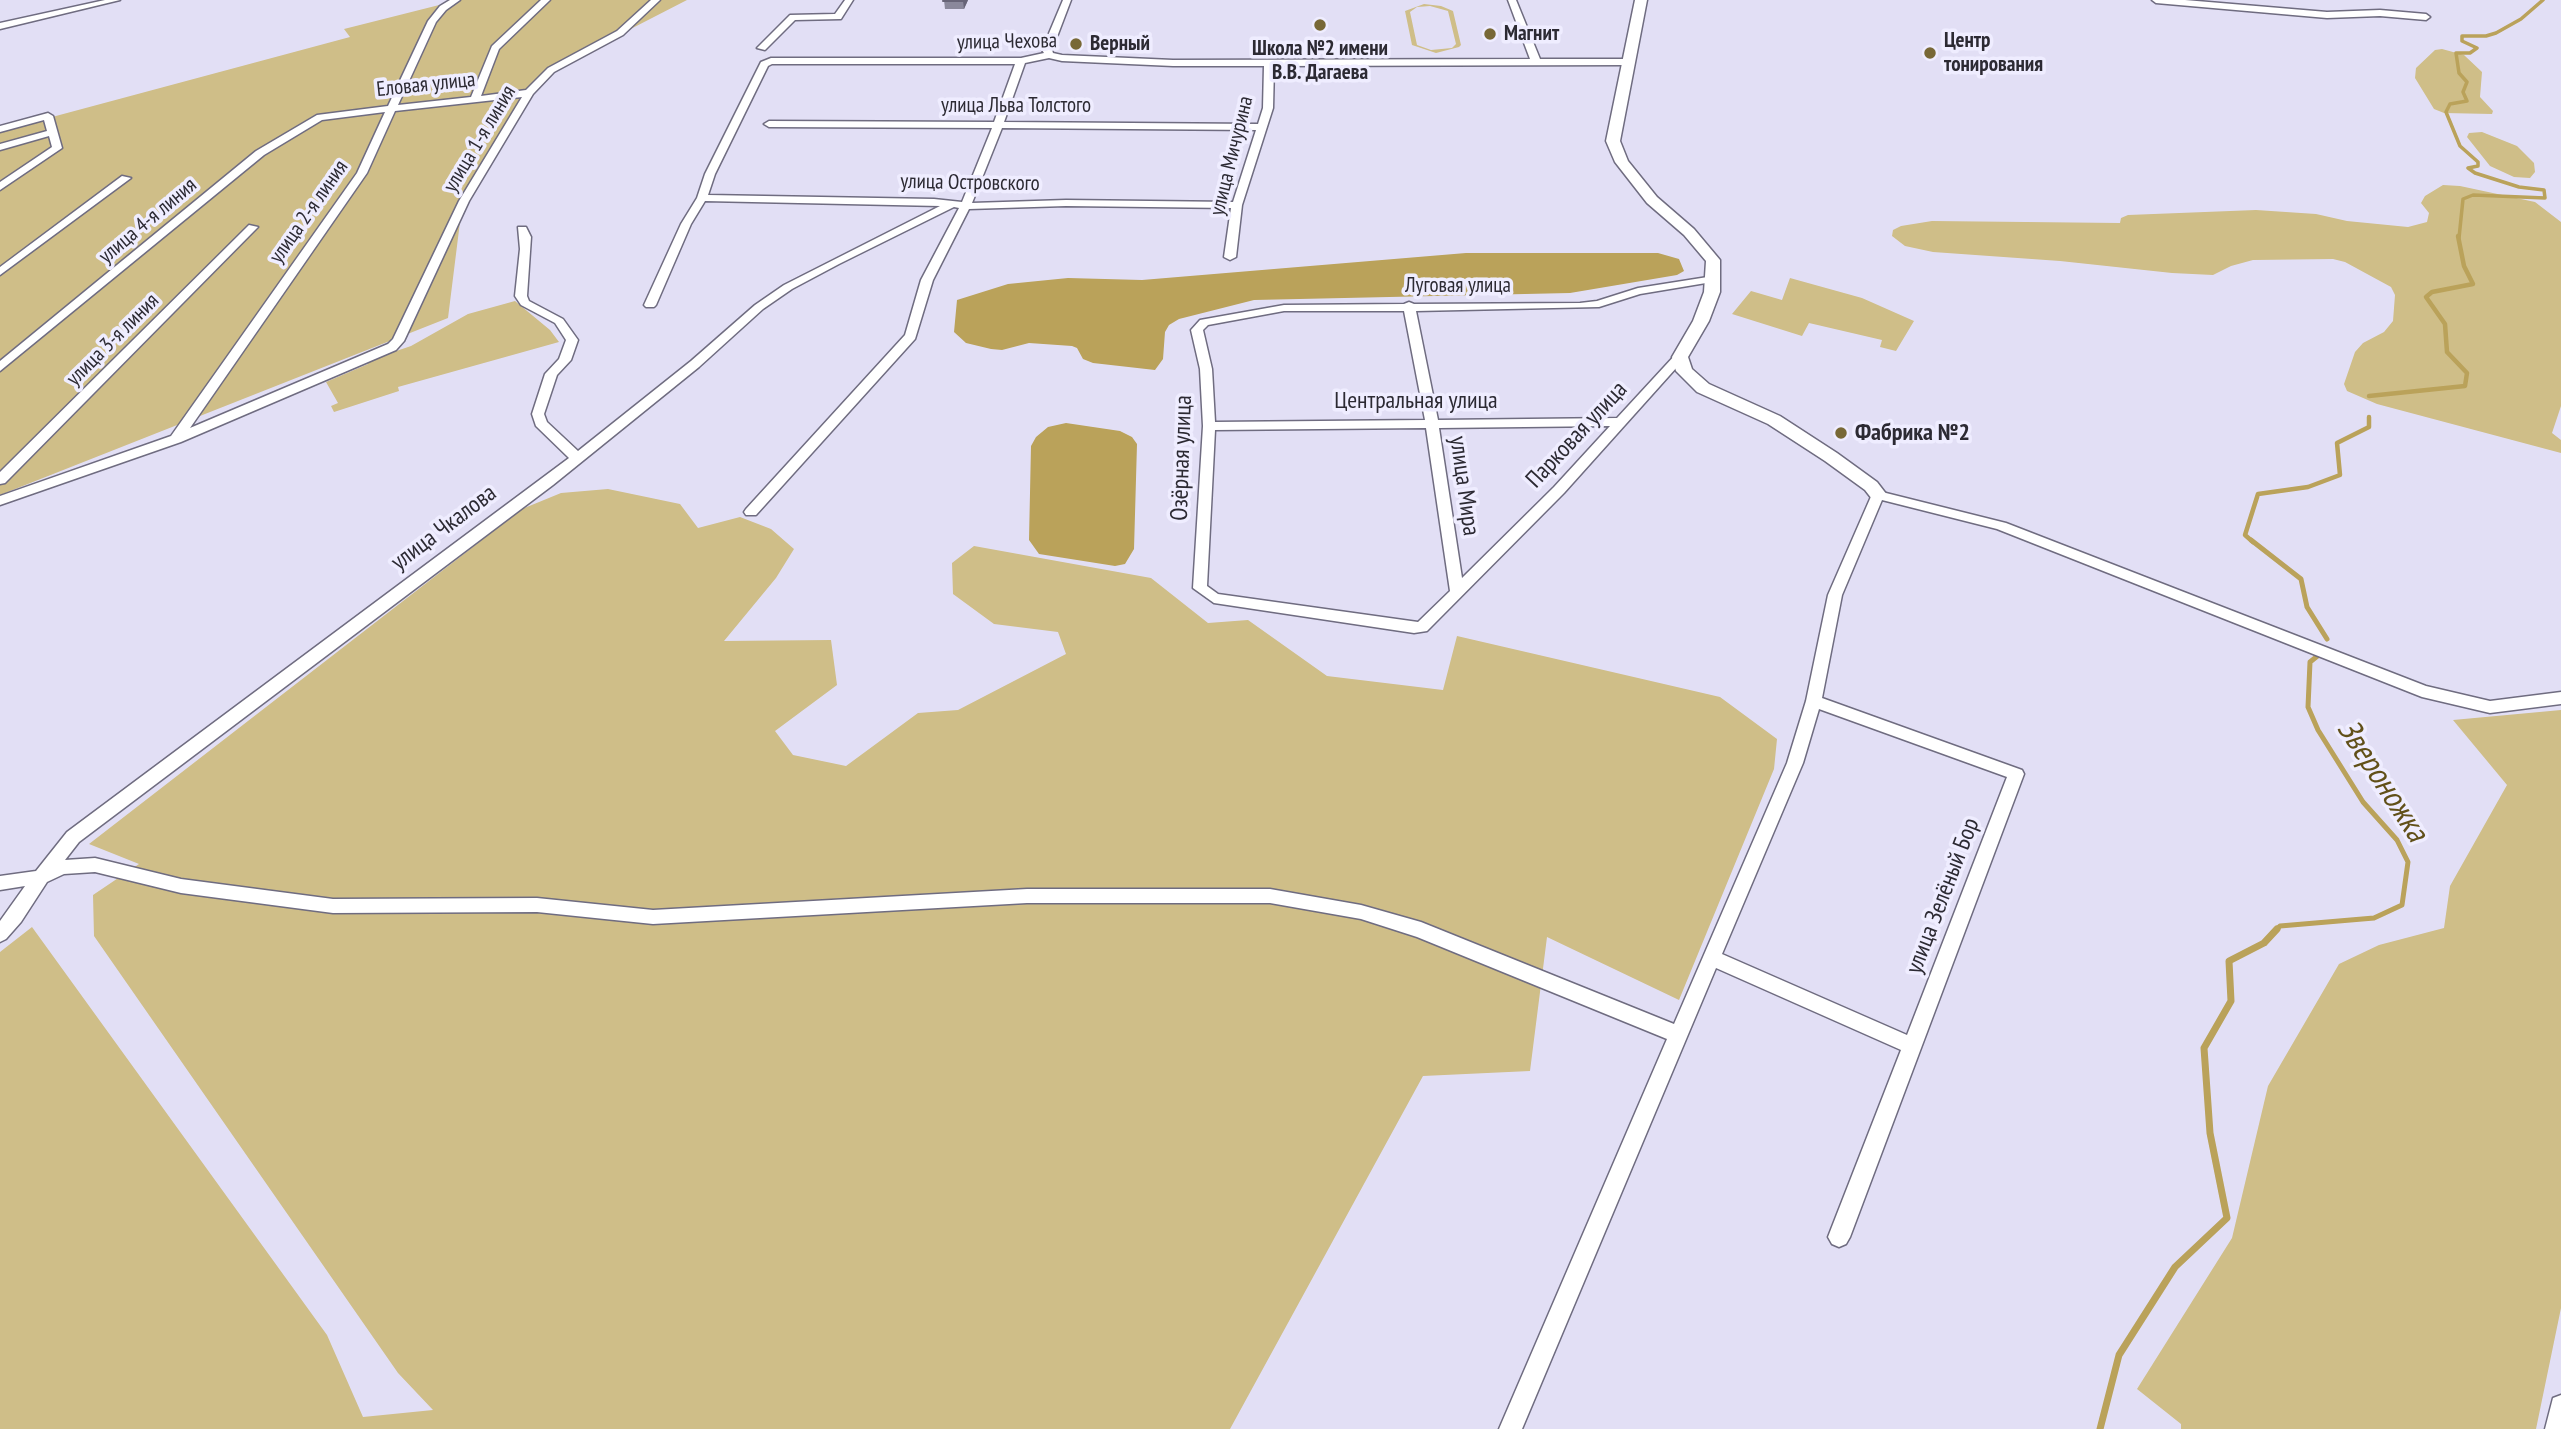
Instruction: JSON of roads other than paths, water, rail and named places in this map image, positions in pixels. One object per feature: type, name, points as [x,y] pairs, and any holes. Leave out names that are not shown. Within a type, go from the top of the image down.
[{"type":"street","points":[[0,26],[116,0]]},
{"type":"street","name":"улица 2-я линия","points":[[176,439],[362,173],[432,21],[437,13],[456,0]]},
{"type":"street","points":[[475,99],[495,48],[547,0]]},
{"type":"street","name":"улица 1-я линия","points":[[176,439],[392,346],[398,341],[464,201],[529,93],[551,70],[620,33],[656,0]]},
{"type":"street","points":[[762,48],[793,17],[838,16],[849,0]]},
{"type":"street","points":[[1049,55],[1047,50],[1068,0]]},
{"type":"street","points":[[1512,0],[1536,62]]},
{"type":"street","points":[[1641,0],[1613,141],[1622,162],[1652,200],[1705,249],[1713,260],[1714,279]]},
{"type":"street","points":[[2156,0],[2327,15],[2380,13],[2426,17]]},
{"type":"street","name":"улица Чехова","points":[[702,198],[710,174],[764,64],[778,60],[1021,61],[1049,55],[1148,62],[1269,64],[1628,62]]},
{"type":"street","points":[[751,512],[911,336],[927,279],[958,224],[958,205],[998,126],[1021,61]]},
{"type":"street","name":"улица Мичурина","points":[[1230,257],[1237,205],[1268,108],[1269,64]]},
{"type":"street","name":"Еловая улица","points":[[327,114],[529,93]]},
{"type":"street","name":"улица 4-я линия","points":[[0,367],[260,153],[327,114]]},
{"type":"street","points":[[0,129],[48,116],[57,148],[0,187]]},
{"type":"street","name":"улица Льва Толстого","points":[[769,124],[1262,127]]},
{"type":"street","points":[[0,147],[53,132]]},
{"type":"street","points":[[0,272],[126,178]]},
{"type":"street","points":[[650,305],[686,224],[702,198]]},
{"type":"street","name":"улица Островского","points":[[702,198],[958,205],[1237,205]]},
{"type":"street","name":"улица Чкалова","points":[[0,934],[73,837],[577,458],[775,295],[835,261],[958,205]]},
{"type":"street","name":"улица 3-я линия","points":[[0,480],[253,227]]},
{"type":"street","points":[[522,229],[526,237],[526,249],[521,296],[525,303],[559,321],[572,340],[565,360],[551,374],[538,414],[541,423],[577,458]]},
{"type":"street","name":"Луговая улица","points":[[1200,325],[1212,319],[1269,309],[1409,305],[1580,306],[1599,304],[1638,291],[1714,279]]},
{"type":"street","name":"Парковая улица","points":[[1422,626],[1623,422],[1680,357],[1701,321],[1714,279]]},
{"type":"street","name":"улица Мира","points":[[1409,305],[1432,424],[1457,591]]},
{"type":"street","name":"Озёрная улица","points":[[1200,325],[1198,330],[1206,369],[1209,426],[1199,581],[1205,593],[1213,598],[1414,628],[1422,626]]},
{"type":"street","points":[[1680,357],[1684,371],[1703,388],[1774,421],[1831,457],[1871,486],[1878,495],[2001,526],[2434,694],[2490,706],[2561,698]]},
{"type":"street","name":"Центральная улица","points":[[1209,426],[1623,422]]},
{"type":"street","points":[[0,501],[176,439]]},
{"type":"street","points":[[1510,1429],[1795,763],[1814,701],[1835,595],[1878,495]]},
{"type":"street","name":"улица Зелёный Бор","points":[[1814,701],[2016,774],[1839,1237]]},
{"type":"street","points":[[0,883],[41,877],[62,867],[95,865],[181,886],[333,906],[537,905],[653,917],[1027,896],[1270,896],[1362,912],[1421,930],[1679,1035]]},
{"type":"street","points":[[1712,958],[1912,1046]]},
{"type":"street","points":[[2556,1429],[2561,1406]]},
{"type":"waterway","name":"Звероножка","points":[[2459,238],[2463,199],[2473,195],[2545,198],[2544,190],[2519,187],[2475,173],[2468,168],[2478,166],[2478,162],[2460,146],[2446,112],[2450,104],[2467,101],[2463,92],[2467,82],[2459,73],[2456,53],[2470,53],[2477,48],[2462,41],[2462,36],[2486,36],[2496,33],[2521,19],[2543,0]]},
{"type":"waterway","name":"Звероножка","points":[[2369,396],[2465,386],[2467,373],[2447,352],[2445,324],[2426,297],[2432,292],[2473,284],[2464,266],[2458,236]]},
{"type":"waterway","name":"Звероножка","points":[[2253,542],[2245,535],[2258,494],[2308,487],[2340,475],[2337,443],[2369,427],[2369,417]]},
{"type":"waterway","name":"Звероножка","points":[[2251,540],[2301,579],[2307,607],[2327,639]]},
{"type":"waterway","name":"Звероножка","points":[[2277,929],[2280,926],[2374,918],[2402,905],[2408,862],[2397,840],[2363,802],[2318,730],[2308,707],[2310,662],[2320,654]]},
{"type":"waterway","name":"Звероножка","points":[[2100,1429],[2119,1355],[2175,1267],[2227,1218],[2210,1133],[2204,1048],[2231,1001],[2229,961],[2264,943],[2277,929]]},
{"type":"place","name":"Школа №2 имени В.В. Дагаева","points":[[1320,25]]},
{"type":"place","name":"Магнит","points":[[1490,34]]},
{"type":"place","name":"Верный","points":[[1076,44]]},
{"type":"place","name":"Центр тонирования","points":[[1930,53]]},
{"type":"place","name":"Фабрика №2","points":[[1841,433]]}]
